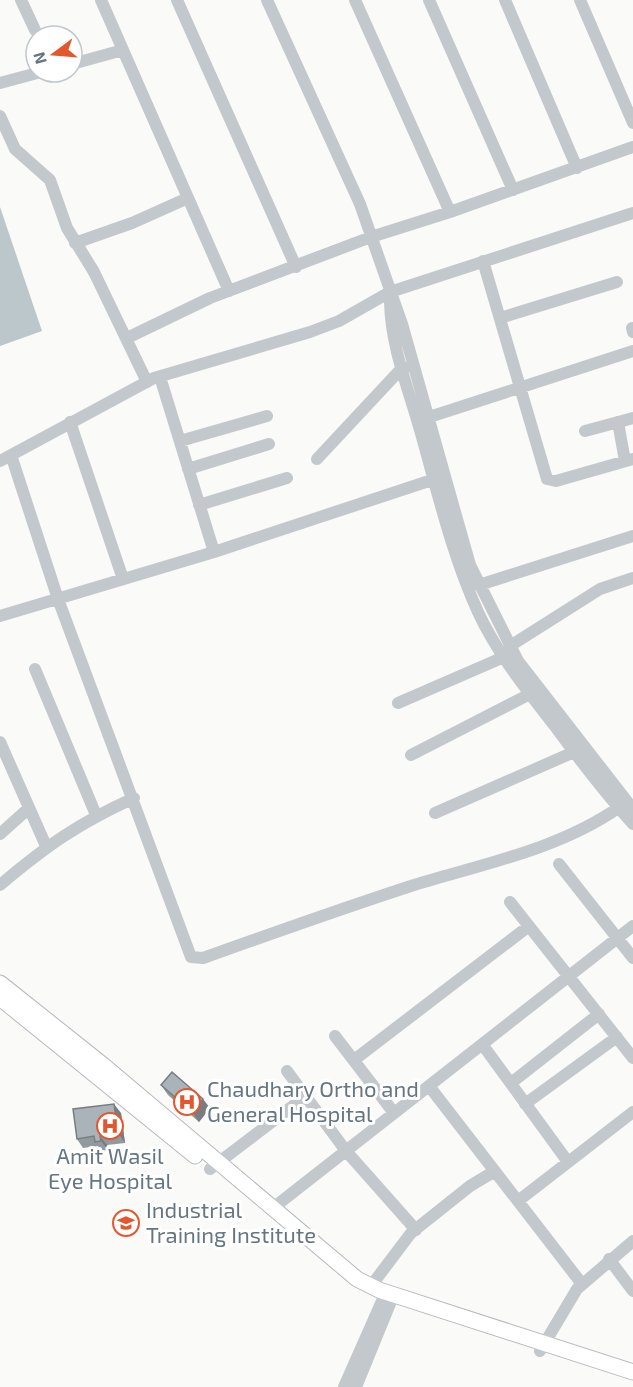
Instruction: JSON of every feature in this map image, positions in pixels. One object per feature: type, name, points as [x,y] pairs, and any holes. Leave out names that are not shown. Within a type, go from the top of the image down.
[{"type":"main road","points":[[0,983],[214,1165],[351,1286],[385,1295],[543,1348],[633,1382]]},
{"type":"main road","points":[[0,998],[214,1165],[273,1208],[357,1279],[385,1295]]},
{"type":"main road","points":[[543,1348],[633,1372]]},
{"type":"street","points":[[21,0],[32,24]]},
{"type":"street","points":[[101,0],[229,291]]},
{"type":"street","points":[[177,0],[296,267]]},
{"type":"street","points":[[267,0],[360,204],[413,365],[423,420],[478,612],[507,652],[632,807]]},
{"type":"street","points":[[355,0],[450,212]]},
{"type":"street","points":[[429,0],[513,190]]},
{"type":"street","points":[[504,0],[577,168]]},
{"type":"street","points":[[580,0],[633,123]]},
{"type":"street","points":[[84,61],[123,50]]},
{"type":"street","points":[[0,83],[24,77]]},
{"type":"street","points":[[0,116],[15,149],[50,180],[75,243],[94,272],[147,382]]},
{"type":"street","points":[[127,338],[229,291],[371,237],[450,212],[633,147]]},
{"type":"street","points":[[75,243],[132,223],[188,198]]},
{"type":"street","points":[[618,808],[593,825],[553,842],[382,896],[197,959],[191,957],[134,798],[5,458],[160,376],[310,332],[339,321],[390,292],[633,213]]},
{"type":"street","points":[[483,261],[547,479],[556,481],[629,460],[618,422]]},
{"type":"street","points":[[500,318],[617,282]]},
{"type":"street","points":[[390,292],[390,326],[401,369],[423,420]]},
{"type":"street","points":[[423,420],[633,351]]},
{"type":"street","points":[[317,459],[401,369],[413,365]]},
{"type":"street","points":[[160,376],[214,552]]},
{"type":"street","points":[[180,441],[267,416]]},
{"type":"street","points":[[585,431],[633,418]]},
{"type":"street","points":[[70,422],[123,579]]},
{"type":"street","points":[[188,469],[269,444]]},
{"type":"street","points":[[0,616],[214,552],[440,477]]},
{"type":"street","points":[[440,477],[470,566],[507,652],[530,694],[633,825]]},
{"type":"street","points":[[199,505],[287,478]]},
{"type":"street","points":[[479,585],[633,537]]},
{"type":"street","points":[[398,703],[507,652],[600,589],[633,578]]},
{"type":"street","points":[[35,669],[96,815]]},
{"type":"street","points":[[411,755],[530,694]]},
{"type":"street","points":[[0,742],[46,846]]},
{"type":"street","points":[[435,813],[574,752]]},
{"type":"street","points":[[0,885],[46,846],[96,815],[134,798]]},
{"type":"street","points":[[0,833],[29,808]]},
{"type":"street","points":[[560,864],[633,958]]},
{"type":"street","points":[[510,902],[633,1058]]},
{"type":"street","points":[[354,1060],[529,926]]},
{"type":"street","points":[[273,1208],[633,926]]},
{"type":"street","points":[[511,1083],[599,1014]]},
{"type":"street","points":[[335,1036],[394,1113]]},
{"type":"street","points":[[525,1104],[617,1037]]},
{"type":"street","points":[[482,1044],[568,1162]]},
{"type":"street","points":[[287,1071],[346,1151],[416,1230]]},
{"type":"street","points":[[429,1086],[582,1284]]},
{"type":"street","points":[[214,1165],[306,1096]]},
{"type":"street","points":[[518,1201],[633,1112]]},
{"type":"street","points":[[344,1387],[416,1230],[470,1186],[495,1171]]},
{"type":"street","points":[[543,1348],[582,1284],[633,1241]]},
{"type":"street","points":[[609,1259],[633,1291]]},
{"type":"street","points":[[356,1387],[385,1295]]},
{"type":"shaded area","points":[[0,207],[42,331],[0,346]]},
{"type":"building","points":[[172,1072],[203,1099],[192,1112],[161,1085]]},
{"type":"building","points":[[114,1104],[118,1133],[100,1136],[101,1141],[95,1142],[94,1136],[77,1139],[73,1109]]},
{"type":"place","name":"Chaudhary Ortho and General Hospital","points":[[187,1102]]},
{"type":"place","name":"Amit Wasil Eye Hospital","points":[[110,1126]]},
{"type":"place","name":"Industrial Training Institute","points":[[126,1223]]}]
